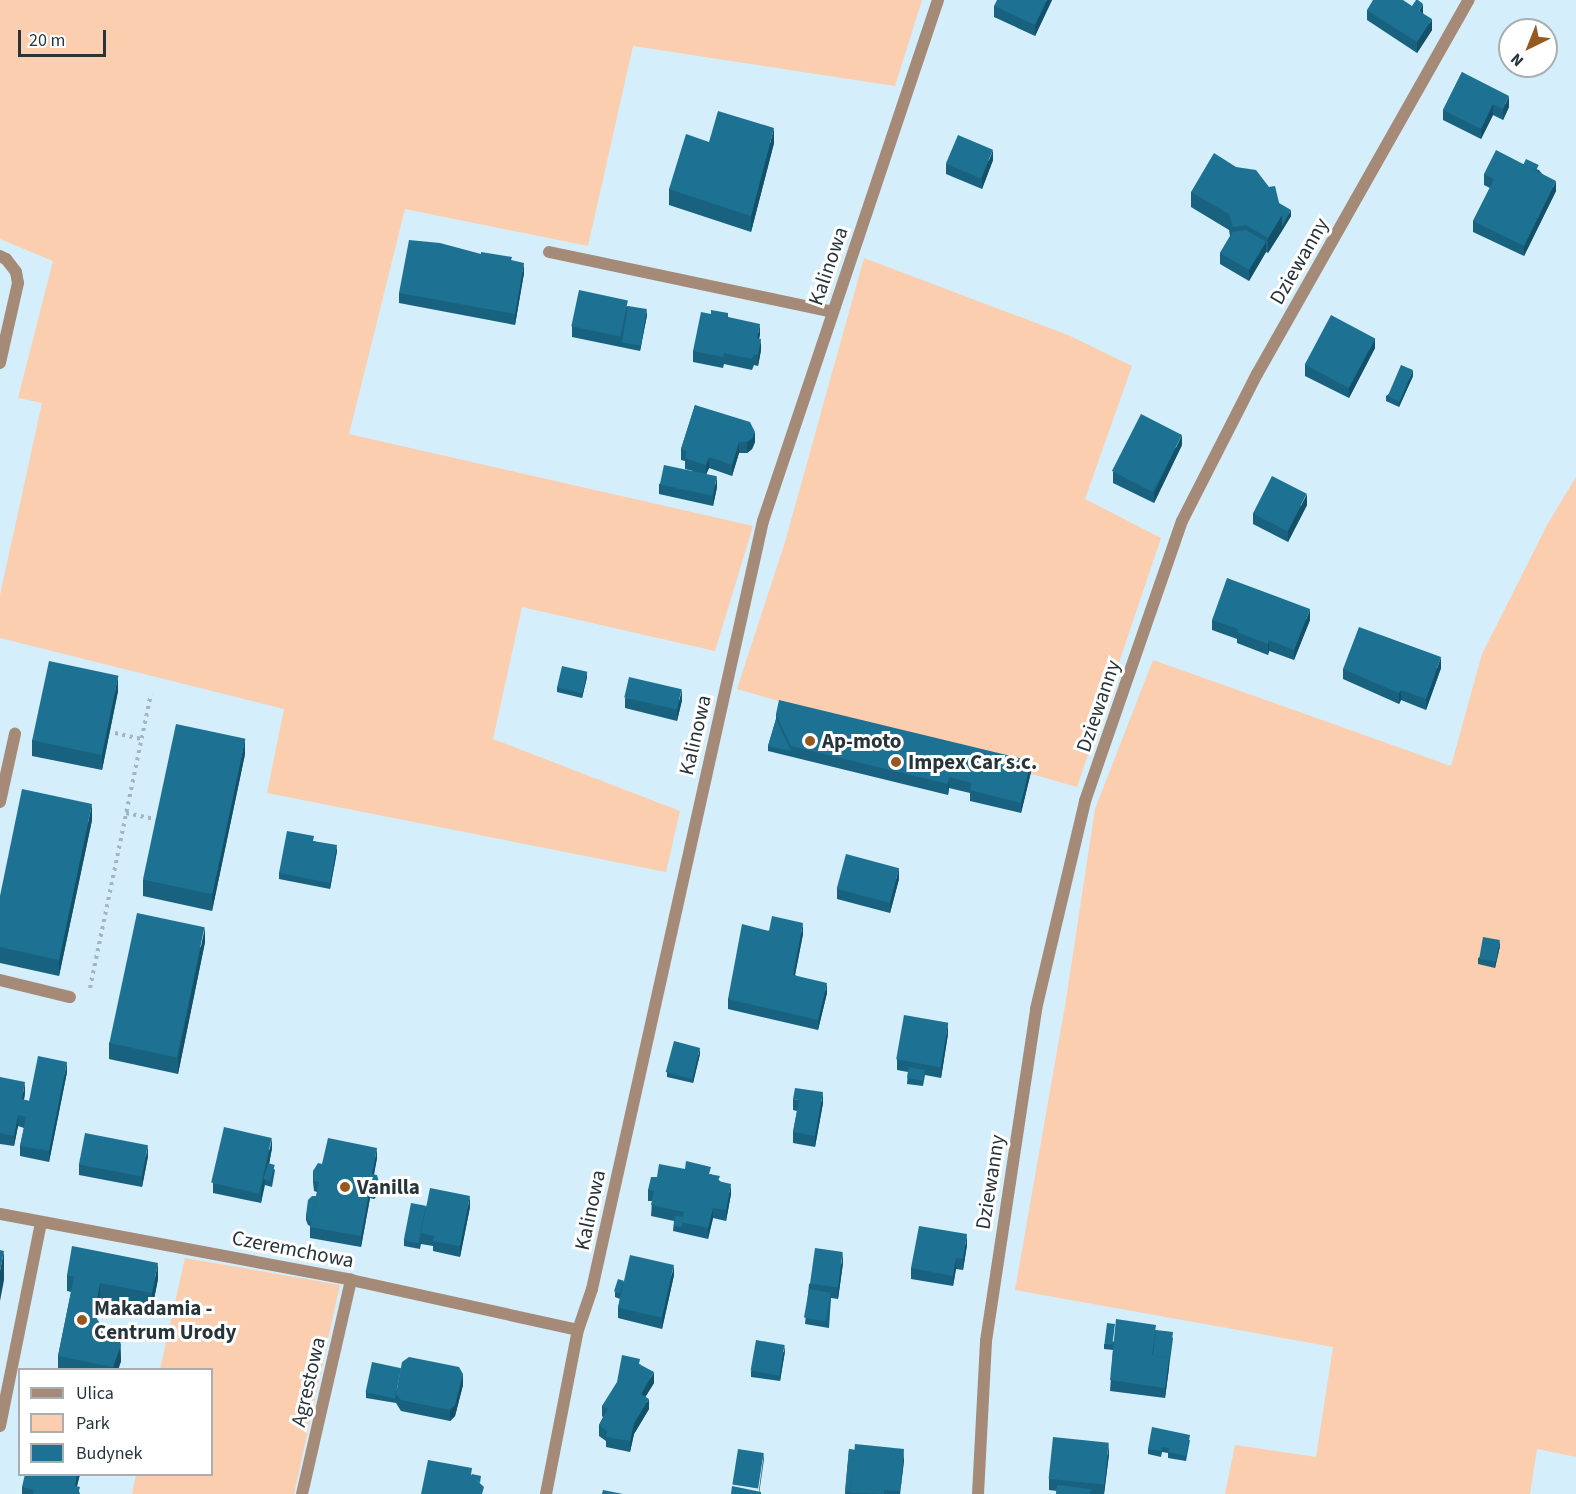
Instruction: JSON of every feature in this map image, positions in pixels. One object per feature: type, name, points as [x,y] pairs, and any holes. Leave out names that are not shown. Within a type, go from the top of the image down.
[{"type":"street","name":"Kalinowa","points":[[546,1494],[578,1330],[592,1289],[763,521],[938,0]]},
{"type":"street","name":"Dziewanny","points":[[978,1494],[986,1341],[1036,1009],[1085,801],[1182,521],[1257,374],[1469,0]]},
{"type":"street","points":[[549,252],[833,312]]},
{"type":"street","points":[[0,256],[6,259],[16,272],[18,283],[0,363]]},
{"type":"street","points":[[0,802],[15,734]]},
{"type":"street","points":[[0,980],[70,997]]},
{"type":"street","name":"Czeremchowa","points":[[0,1214],[351,1280],[578,1330]]},
{"type":"street","points":[[0,1426],[41,1222]]},
{"type":"street","name":"Agrestowa","points":[[302,1494],[351,1280]]},
{"type":"path","points":[[89,991],[151,694]]},
{"type":"path","points":[[115,733],[141,739]]},
{"type":"path","points":[[126,813],[155,819]]},
{"type":"green space","points":[[0,0],[922,0],[895,86],[633,46],[588,246],[405,209],[349,434],[753,526],[715,651],[522,607],[493,739],[680,811],[666,872],[267,793],[284,709],[0,638],[0,595],[42,403],[18,398],[53,261],[0,239]]},
{"type":"green space","points":[[864,258],[1068,335],[1132,366],[1085,499],[1161,538],[1077,787],[737,689],[785,542]]},
{"type":"green space","points":[[1576,477],[1576,1457],[1537,1449],[1530,1494],[1225,1494],[1235,1445],[1316,1457],[1333,1347],[1015,1290],[1066,1000],[1095,809],[1153,660],[1451,766],[1482,654],[1547,525]]},
{"type":"green space","points":[[185,1258],[340,1285],[294,1494],[132,1494],[136,1476],[213,1476],[213,1368],[160,1368]]},
{"type":"building","points":[[997,0],[1047,0],[1035,25],[994,6]]},
{"type":"building","points":[[1373,0],[1403,0],[1412,6],[1418,0],[1423,4],[1419,11],[1432,19],[1417,42],[1367,10]]},
{"type":"building","points":[[1462,72],[1509,96],[1503,109],[1493,104],[1481,129],[1443,110]]},
{"type":"building","points":[[718,111],[774,128],[751,216],[669,189],[686,134],[709,142]]},
{"type":"building","points":[[958,135],[993,150],[981,178],[946,164]]},
{"type":"building","points":[[1496,150],[1556,181],[1524,246],[1473,221],[1494,179],[1484,174]]},
{"type":"building","points":[[1214,153],[1236,167],[1256,170],[1269,187],[1275,186],[1282,215],[1268,238],[1246,225],[1233,227],[1229,214],[1191,192]]},
{"type":"building","points":[[1526,159],[1539,165],[1536,170],[1523,164]]},
{"type":"building","points":[[1279,203],[1291,210],[1282,226],[1282,215]]},
{"type":"building","points":[[1246,230],[1266,242],[1249,270],[1220,253],[1233,232]]},
{"type":"building","points":[[409,240],[440,243],[481,254],[481,252],[512,257],[511,260],[524,263],[515,314],[399,293]]},
{"type":"building","points":[[579,290],[628,300],[620,337],[571,326]]},
{"type":"building","points":[[628,306],[647,309],[641,346],[622,343]]},
{"type":"building","points":[[711,310],[728,313],[728,317],[760,324],[757,338],[761,339],[758,355],[754,354],[752,359],[724,353],[723,357],[693,351],[701,312],[711,314]]},
{"type":"building","points":[[1331,315],[1375,338],[1349,388],[1305,364]]},
{"type":"building","points":[[1401,365],[1413,370],[1400,401],[1388,396]]},
{"type":"building","points":[[695,405],[750,422],[755,432],[752,439],[739,442],[732,465],[709,457],[706,465],[685,458],[687,451],[681,449]]},
{"type":"building","points":[[1141,414],[1182,435],[1153,492],[1112,471]]},
{"type":"building","points":[[664,465],[717,476],[713,496],[660,485]]},
{"type":"building","points":[[1272,476],[1307,494],[1288,531],[1253,513]]},
{"type":"building","points":[[1227,578],[1310,609],[1294,650],[1269,640],[1268,644],[1237,632],[1238,629],[1212,620]]},
{"type":"building","points":[[1359,627],[1441,657],[1426,699],[1401,690],[1399,693],[1343,669]]},
{"type":"building","points":[[49,661],[118,676],[102,755],[32,740]]},
{"type":"building","points":[[562,666],[587,672],[582,693],[557,687]]},
{"type":"building","points":[[629,677],[682,689],[677,710],[624,697]]},
{"type":"building","points":[[779,700],[1031,761],[1021,803],[970,790],[972,783],[949,777],[948,784],[791,746],[776,714]]},
{"type":"building","points":[[776,719],[784,736],[791,751],[768,746]]},
{"type":"building","points":[[176,724],[245,739],[212,894],[143,880]]},
{"type":"building","points":[[22,789],[92,804],[59,960],[0,947],[0,896]]},
{"type":"building","points":[[287,831],[314,836],[313,841],[337,845],[330,883],[279,873]]},
{"type":"building","points":[[846,854],[899,868],[890,903],[837,889]]},
{"type":"building","points":[[137,913],[204,927],[177,1057],[109,1043]]},
{"type":"building","points":[[772,916],[803,923],[793,975],[827,983],[818,1020],[728,999],[742,924],[769,931]]},
{"type":"building","points":[[1483,937],[1500,940],[1496,962],[1479,959]]},
{"type":"building","points":[[904,1015],[948,1023],[941,1067],[896,1059]]},
{"type":"building","points":[[674,1041],[700,1048],[692,1079],[666,1072]]},
{"type":"building","points":[[38,1056],[67,1062],[49,1151],[20,1146],[26,1117],[18,1115],[14,1136],[0,1133],[0,1077],[25,1082],[22,1099],[29,1101]]},
{"type":"building","points":[[909,1067],[925,1070],[923,1081],[907,1078]]},
{"type":"building","points":[[795,1088],[823,1092],[815,1136],[793,1132],[799,1100],[793,1099]]},
{"type":"building","points":[[224,1127],[272,1138],[259,1194],[211,1183]]},
{"type":"building","points":[[85,1133],[148,1145],[142,1177],[79,1164]]},
{"type":"building","name":"Vanilla","points":[[328,1138],[377,1148],[372,1174],[377,1175],[379,1182],[374,1188],[370,1187],[361,1236],[310,1227],[319,1182],[314,1181],[313,1171],[318,1163],[322,1164]]},
{"type":"building","points":[[686,1161],[711,1167],[709,1174],[720,1176],[718,1181],[731,1184],[726,1210],[713,1208],[708,1228],[681,1222],[684,1212],[651,1205],[654,1191],[648,1190],[651,1177],[657,1177],[659,1164],[685,1169]]},
{"type":"building","points":[[268,1163],[275,1165],[270,1181],[263,1179]]},
{"type":"building","points":[[430,1188],[470,1196],[460,1246],[433,1241],[434,1236],[421,1233]]},
{"type":"building","points":[[316,1196],[311,1221],[306,1215],[308,1200]]},
{"type":"building","points":[[411,1203],[426,1206],[418,1243],[404,1240]]},
{"type":"building","points":[[675,1216],[683,1217],[682,1227],[674,1226]]},
{"type":"building","points":[[919,1226],[967,1234],[963,1259],[956,1258],[953,1276],[911,1268]]},
{"type":"building","name":"Makadamia - Centrum Urody","points":[[72,1246],[158,1263],[152,1293],[100,1283],[94,1315],[104,1329],[120,1333],[121,1345],[113,1367],[58,1356],[74,1277],[67,1275]]},
{"type":"building","points":[[815,1248],[843,1252],[838,1288],[810,1284]]},
{"type":"building","points":[[0,1250],[4,1251],[0,1271]]},
{"type":"building","points":[[630,1255],[674,1265],[662,1318],[618,1308]]},
{"type":"building","points":[[618,1279],[624,1281],[620,1293],[614,1291]]},
{"type":"building","points":[[809,1289],[831,1293],[826,1321],[804,1318]]},
{"type":"building","points":[[1116,1319],[1156,1325],[1152,1355],[1169,1358],[1165,1388],[1110,1380]]},
{"type":"building","points":[[1107,1323],[1115,1324],[1112,1345],[1104,1344]]},
{"type":"building","points":[[1156,1330],[1173,1332],[1169,1363],[1169,1358],[1153,1355]]},
{"type":"building","points":[[756,1340],[785,1345],[779,1376],[751,1371]]},
{"type":"building","points":[[622,1355],[640,1359],[639,1364],[654,1372],[641,1394],[649,1399],[634,1423],[630,1441],[606,1437],[607,1431],[599,1425],[608,1409],[602,1406],[617,1382]]},
{"type":"building","points":[[409,1357],[459,1367],[463,1374],[455,1405],[450,1410],[401,1400],[396,1394],[402,1362]]},
{"type":"building","points":[[372,1362],[401,1368],[395,1399],[366,1392]]},
{"type":"building","points":[[1152,1427],[1190,1435],[1186,1456],[1168,1452],[1169,1448],[1162,1447],[1161,1451],[1148,1449]]},
{"type":"building","points":[[1053,1437],[1109,1443],[1104,1485],[1049,1479]]},
{"type":"building","points":[[855,1444],[904,1449],[900,1491],[884,1490],[884,1494],[850,1493]]},
{"type":"building","points":[[738,1449],[764,1453],[758,1489],[732,1485]]},
{"type":"building","points":[[849,1449],[855,1450],[850,1491],[845,1491]]},
{"type":"building","points":[[428,1460],[472,1468],[471,1475],[484,1487],[482,1494],[421,1494]]},
{"type":"building","points":[[472,1474],[481,1476],[480,1483],[471,1476]]},
{"type":"building","points":[[25,1476],[77,1476],[75,1486],[80,1487],[78,1494],[33,1494],[34,1490],[22,1487]]},
{"type":"building","points":[[1057,1485],[1091,1489],[1090,1494],[1056,1494]]},
{"type":"building","points":[[732,1486],[761,1492],[761,1494],[731,1494]]},
{"type":"building","points":[[603,1490],[623,1494],[602,1494]]},
{"type":"place","name":"Ap-moto","points":[[810,741]]},
{"type":"place","name":"Impex Car s.c.","points":[[896,762]]},
{"type":"place","name":"Vanilla","points":[[345,1187]]},
{"type":"place","name":"Makadamia - Centrum Urody","points":[[82,1320]]}]
